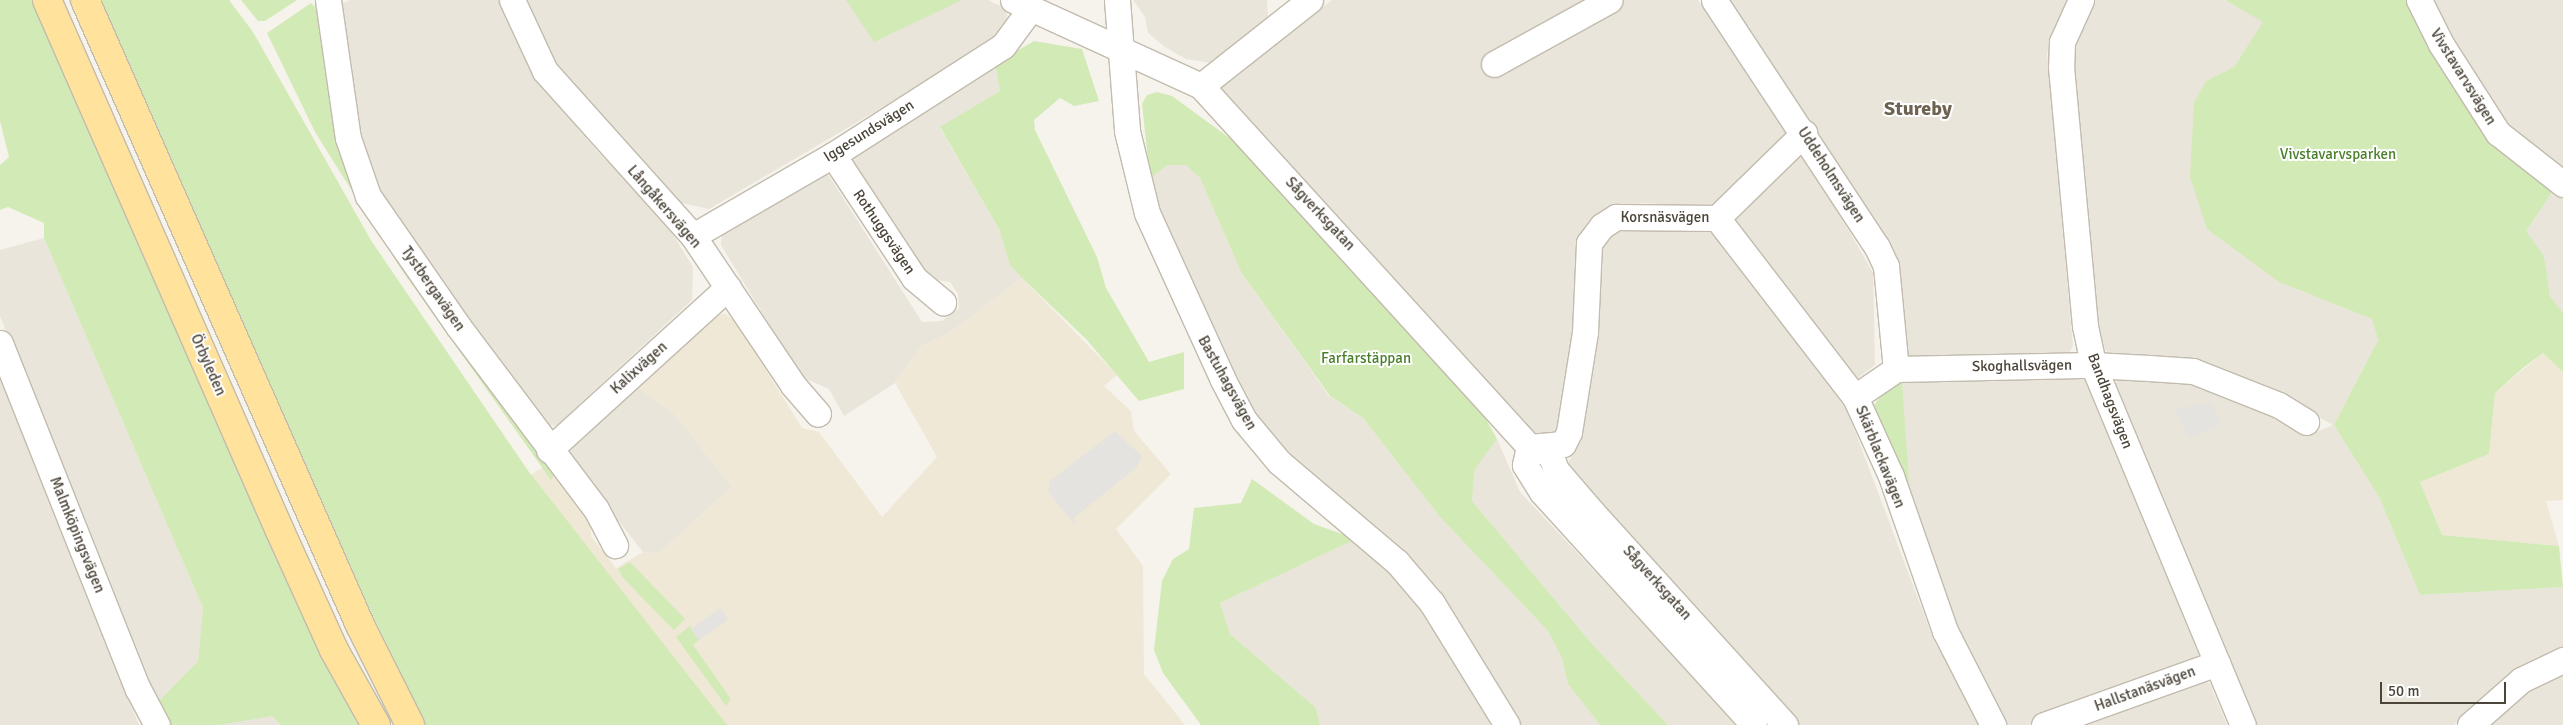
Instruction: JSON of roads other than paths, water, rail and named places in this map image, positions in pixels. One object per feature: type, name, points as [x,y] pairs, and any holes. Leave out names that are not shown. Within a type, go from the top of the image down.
[{"type":"main road","name":"Örbyleden","points":[[48,0],[284,541],[334,650],[376,725]]},
{"type":"main road","points":[[84,0],[324,545],[410,725]]},
{"type":"street","name":"Tystbergavägen","points":[[329,0],[348,138],[368,196],[549,450],[596,509],[615,545]]},
{"type":"street","name":"Långåkersvägen","points":[[512,0],[545,71],[693,236],[793,385],[818,414]]},
{"type":"street","points":[[1117,0],[1117,47]]},
{"type":"street","points":[[1200,86],[1284,9],[1310,0]]},
{"type":"street","points":[[1494,64],[1610,0]]},
{"type":"street","name":"Uddeholmsvägen","points":[[1714,0],[1804,133],[1886,266],[1896,370]]},
{"type":"street","name":"Bandhagsvägen","points":[[2081,0],[2062,42],[2061,67],[2085,326],[2093,365],[2244,725]]},
{"type":"street","name":"Vivstavarvsvägen","points":[[2419,0],[2441,44],[2498,133],[2563,184]]},
{"type":"street","name":"Iggesundsvägen","points":[[693,236],[833,155],[1002,46],[1022,4]]},
{"type":"street","name":"Sågverksgatan","points":[[1022,4],[1200,86],[1529,447],[1550,454],[1556,470],[1593,513],[1785,725]]},
{"type":"street","name":"Bastuhagsvägen","points":[[1117,47],[1126,131],[1147,213],[1205,346],[1244,420],[1279,462],[1397,562],[1432,603],[1507,725]]},
{"type":"street","name":"Korsnäsvägen","points":[[1529,447],[1563,444],[1570,432],[1585,332],[1589,243],[1602,226],[1616,217],[1717,218],[1804,133]]},
{"type":"street","name":"Rothuggsvägen","points":[[833,155],[914,278],[943,302]]},
{"type":"street","name":"Skärblackavägen","points":[[1717,218],[1855,397],[1891,476],[1945,631],[1992,725]]},
{"type":"street","name":"Kalixvägen","points":[[549,450],[728,287]]},
{"type":"street","name":"Malmköpingsvägen","points":[[0,343],[138,689],[158,725]]},
{"type":"street","name":"Skoghallsvägen","points":[[1896,370],[2093,365],[2193,371],[2279,405],[2306,422]]},
{"type":"street","points":[[1855,397],[1896,370]]},
{"type":"street","name":"Sågverksgatan","points":[[1529,447],[1525,465],[1542,492],[1754,725]]},
{"type":"street","points":[[2470,725],[2521,680],[2563,660]]},
{"type":"street","name":"Hallstanäsvägen","points":[[2044,725],[2217,663]]},
{"type":"district","name":"Stureby","points":[[1918,108]]},
{"type":"park label","name":"Vivstavarvsparken","points":[[2338,155]]},
{"type":"park label","name":"Farfarstäppan","points":[[1366,359]]}]
